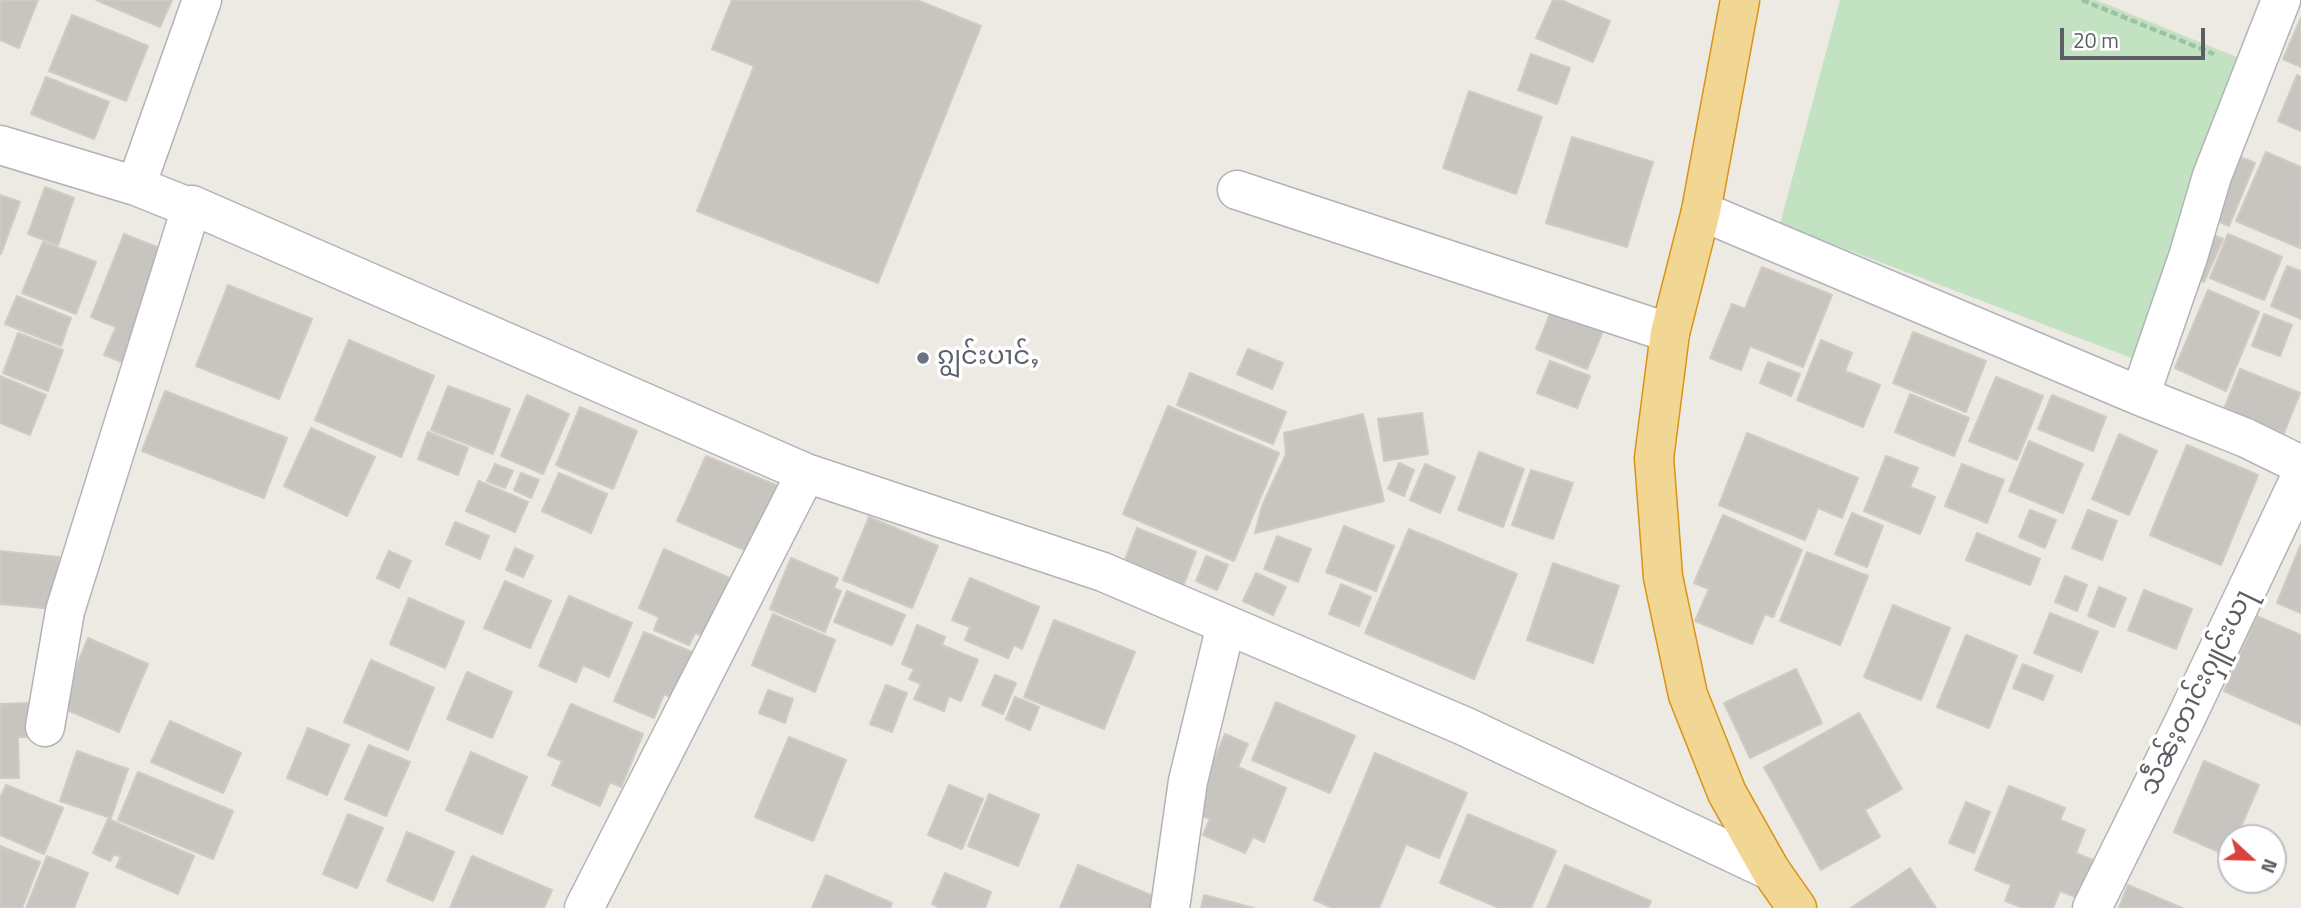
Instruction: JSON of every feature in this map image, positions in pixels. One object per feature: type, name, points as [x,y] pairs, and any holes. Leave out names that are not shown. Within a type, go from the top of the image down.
[{"type":"highway","points":[[1741,0],[1700,211],[1670,333],[1654,458],[1663,577],[1688,695],[1727,793],[1772,871],[1797,908]]},
{"type":"street","points":[[136,186],[202,0]]},
{"type":"street","points":[[2140,396],[2213,176],[2281,0]]},
{"type":"street","points":[[0,145],[136,186],[191,208],[192,205]]},
{"type":"street","points":[[1237,190],[1670,333]]},
{"type":"street","points":[[192,205],[806,473],[1103,572],[1464,726],[1772,871]]},
{"type":"street","points":[[44,727],[65,611],[192,205]]},
{"type":"street","points":[[1700,211],[2246,438],[2301,465]]},
{"type":"street","points":[[584,908],[806,473]]},
{"type":"street","name":"သဵၼ်ႈတၢင်းႁူင်းယႃ","points":[[2092,908],[2301,476]]},
{"type":"street","points":[[1170,908],[1188,781],[1226,625]]},
{"type":"path","points":[[2082,0],[2253,70]]},
{"type":"green space","points":[[1840,0],[2096,0],[2239,58],[2150,365],[1780,224]]},
{"type":"building","points":[[0,0],[38,0],[19,48],[0,40]]},
{"type":"building","points":[[96,0],[172,0],[160,27]]},
{"type":"building","points":[[732,0],[917,0],[981,26],[878,283],[697,211],[754,66],[712,49]]},
{"type":"building","points":[[1553,0],[1561,0],[1610,21],[1593,62],[1536,38]]},
{"type":"building","points":[[72,15],[148,46],[126,101],[49,71]]},
{"type":"building","points":[[2301,18],[2301,67],[2283,59]]},
{"type":"building","points":[[1531,54],[1570,68],[1557,104],[1518,90]]},
{"type":"building","points":[[2297,75],[2301,77],[2301,131],[2278,121]]},
{"type":"building","points":[[46,77],[109,102],[94,139],[31,114]]},
{"type":"building","points":[[1469,91],[1542,117],[1516,194],[1443,168]]},
{"type":"building","points":[[1572,137],[1653,162],[1627,247],[1546,223]]},
{"type":"building","points":[[2266,152],[2301,167],[2300,248],[2236,221]]},
{"type":"building","points":[[2233,154],[2255,163],[2229,226],[2207,216]]},
{"type":"building","points":[[45,187],[74,198],[58,245],[28,234]]},
{"type":"building","points":[[0,195],[20,202],[1,254],[0,254]]},
{"type":"building","points":[[2206,232],[2223,239],[2204,282],[2187,274]]},
{"type":"building","points":[[124,234],[177,255],[132,366],[104,355],[116,327],[91,317]]},
{"type":"building","points":[[2228,234],[2282,257],[2264,300],[2210,278]]},
{"type":"building","points":[[43,242],[96,262],[76,314],[22,293]]},
{"type":"building","points":[[2287,266],[2301,271],[2301,319],[2271,306]]},
{"type":"building","points":[[1762,267],[1832,295],[1803,367],[1750,346],[1741,370],[1710,358],[1732,304],[1745,309]]},
{"type":"building","points":[[228,285],[312,319],[279,399],[196,366]]},
{"type":"building","points":[[2208,290],[2259,312],[2226,391],[2175,368]]},
{"type":"building","points":[[17,296],[71,318],[61,346],[5,324]]},
{"type":"building","points":[[1553,306],[1605,326],[1587,369],[1536,349]]},
{"type":"building","points":[[2264,314],[2292,325],[2280,356],[2252,346]]},
{"type":"building","points":[[1913,332],[1986,361],[1966,412],[1893,383]]},
{"type":"building","points":[[18,333],[63,350],[48,391],[3,373]]},
{"type":"building","points":[[349,340],[434,376],[401,457],[315,420]]},
{"type":"building","points":[[1821,340],[1852,353],[1845,371],[1880,385],[1863,427],[1797,400]]},
{"type":"building","points":[[1248,349],[1283,363],[1272,389],[1237,374]]},
{"type":"building","points":[[1550,361],[1590,376],[1577,408],[1537,393]]},
{"type":"building","points":[[1768,362],[1800,374],[1791,396],[1760,383]]},
{"type":"building","points":[[2240,369],[2300,393],[2284,433],[2224,409]]},
{"type":"building","points":[[1190,373],[1286,412],[1273,444],[1177,405]]},
{"type":"building","points":[[0,376],[46,395],[30,435],[0,423]]},
{"type":"building","points":[[1996,377],[2043,396],[2017,460],[1969,441]]},
{"type":"building","points":[[448,386],[510,409],[493,454],[431,430]]},
{"type":"building","points":[[165,391],[287,438],[264,498],[142,451]]},
{"type":"building","points":[[1910,394],[1969,418],[1954,456],[1895,432]]},
{"type":"building","points":[[527,395],[569,414],[543,474],[501,456]]},
{"type":"building","points":[[2052,395],[2106,417],[2093,451],[2038,429]]},
{"type":"building","points":[[1168,406],[1279,453],[1234,561],[1123,514]]},
{"type":"building","points":[[580,407],[637,431],[613,489],[556,465]]},
{"type":"building","points":[[1422,413],[1428,454],[1384,461],[1378,419]]},
{"type":"building","points":[[1363,414],[1384,501],[1255,533],[1262,506],[1286,454],[1284,433]]},
{"type":"building","points":[[311,428],[375,457],[347,516],[284,486]]},
{"type":"building","points":[[428,432],[468,448],[458,475],[418,459]]},
{"type":"building","points":[[1747,433],[1858,478],[1842,518],[1818,508],[1805,540],[1719,505]]},
{"type":"building","points":[[2119,434],[2157,451],[2129,515],[2092,499]]},
{"type":"building","points":[[2029,441],[2083,464],[2063,513],[2009,491]]},
{"type":"building","points":[[2187,445],[2258,475],[2221,565],[2150,535]]},
{"type":"building","points":[[1479,452],[1524,469],[1503,527],[1458,510]]},
{"type":"building","points":[[706,456],[778,486],[749,552],[677,521]]},
{"type":"building","points":[[1886,456],[1918,468],[1910,487],[1935,497],[1920,534],[1864,511]]},
{"type":"building","points":[[1399,463],[1414,470],[1404,496],[1388,489]]},
{"type":"building","points":[[495,464],[513,471],[505,488],[487,481]]},
{"type":"building","points":[[1425,464],[1455,477],[1440,513],[1410,500]]},
{"type":"building","points":[[1962,464],[2004,480],[1987,523],[1945,506]]},
{"type":"building","points":[[1531,470],[1573,483],[1553,539],[1512,525]]},
{"type":"building","points":[[521,473],[539,480],[531,498],[514,490]]},
{"type":"building","points":[[559,473],[607,494],[591,533],[542,511]]},
{"type":"building","points":[[479,481],[528,502],[515,532],[466,511]]},
{"type":"building","points":[[2030,510],[2056,520],[2045,548],[2019,537]]},
{"type":"building","points":[[2088,510],[2117,521],[2102,560],[2072,548]]},
{"type":"building","points":[[1852,513],[1883,526],[1867,567],[1835,554]]},
{"type":"building","points":[[1723,515],[1802,550],[1773,617],[1765,614],[1752,644],[1695,621],[1709,589],[1694,583]]},
{"type":"building","points":[[869,517],[938,546],[912,608],[843,580]]},
{"type":"building","points":[[455,522],[489,536],[480,559],[446,544]]},
{"type":"building","points":[[1344,526],[1394,546],[1376,591],[1326,572]]},
{"type":"building","points":[[1137,528],[1196,552],[1184,584],[1125,560]]},
{"type":"building","points":[[1409,529],[1517,574],[1474,679],[1365,633]]},
{"type":"building","points":[[1977,533],[2040,559],[2030,585],[1966,560]]},
{"type":"building","points":[[1277,536],[1311,549],[1298,582],[1264,569]]},
{"type":"building","points":[[2301,544],[2301,613],[2277,603]]},
{"type":"building","points":[[515,548],[533,556],[523,577],[506,570]]},
{"type":"building","points":[[664,549],[736,581],[712,639],[695,633],[689,645],[654,630],[659,617],[639,608]]},
{"type":"building","points":[[0,551],[59,557],[54,609],[0,604]]},
{"type":"building","points":[[389,551],[411,561],[399,588],[377,578]]},
{"type":"building","points":[[1807,552],[1868,576],[1840,645],[1780,621]]},
{"type":"building","points":[[1206,556],[1228,565],[1217,590],[1196,581]]},
{"type":"building","points":[[791,558],[838,578],[834,588],[841,591],[825,632],[770,609]]},
{"type":"building","points":[[1553,563],[1619,586],[1593,663],[1527,640]]},
{"type":"building","points":[[1256,573],[1286,587],[1273,615],[1243,601]]},
{"type":"building","points":[[2065,576],[2087,585],[2077,611],[2055,602]]},
{"type":"building","points":[[970,578],[1039,607],[1022,649],[1014,645],[1008,658],[965,640],[970,627],[952,620]]},
{"type":"building","points":[[505,581],[551,601],[530,648],[484,628]]},
{"type":"building","points":[[1341,584],[1371,597],[1359,626],[1329,614]]},
{"type":"building","points":[[2099,587],[2126,598],[2114,627],[2088,616]]},
{"type":"building","points":[[2144,590],[2192,609],[2176,649],[2128,630]]},
{"type":"building","points":[[847,591],[905,615],[892,645],[834,622]]},
{"type":"building","points":[[569,596],[632,623],[609,677],[583,665],[576,682],[539,666]]},
{"type":"building","points":[[409,598],[464,622],[445,668],[390,644]]},
{"type":"building","points":[[1893,605],[1950,628],[1921,700],[1864,677]]},
{"type":"building","points":[[2050,613],[2098,632],[2081,672],[2034,653]]},
{"type":"building","points":[[773,614],[835,640],[815,692],[752,665]]},
{"type":"building","points":[[2257,616],[2301,635],[2301,725],[2224,691]]},
{"type":"building","points":[[1054,620],[1135,652],[1104,729],[1024,697]]},
{"type":"building","points":[[917,625],[945,637],[942,645],[978,660],[961,701],[949,696],[944,711],[914,699],[921,684],[909,679],[914,669],[902,664]]},
{"type":"building","points":[[644,632],[699,655],[679,701],[664,694],[654,718],[614,701]]},
{"type":"building","points":[[1966,635],[2017,656],[1989,728],[1937,707]]},
{"type":"building","points":[[88,638],[148,664],[119,732],[60,707]]},
{"type":"building","points":[[371,660],[434,688],[408,750],[344,722]]},
{"type":"building","points":[[2023,664],[2053,676],[2043,700],[2013,688]]},
{"type":"building","points":[[1796,669],[1822,723],[1750,758],[1724,703]]},
{"type":"building","points":[[467,672],[512,692],[492,738],[447,719]]},
{"type":"building","points":[[995,675],[1016,683],[1003,714],[982,705]]},
{"type":"building","points":[[886,685],[907,693],[892,732],[870,724]]},
{"type":"building","points":[[768,690],[793,699],[785,723],[759,713]]},
{"type":"building","points":[[1015,697],[1039,707],[1030,730],[1006,719]]},
{"type":"building","points":[[1276,702],[1355,736],[1330,793],[1252,760]]},
{"type":"building","points":[[32,703],[33,737],[18,737],[19,778],[0,778],[0,704]]},
{"type":"building","points":[[571,704],[643,734],[621,787],[610,782],[600,806],[552,785],[562,761],[548,755]]},
{"type":"building","points":[[1859,713],[1902,789],[1865,810],[1880,837],[1821,870],[1764,767]]},
{"type":"building","points":[[170,721],[241,753],[223,793],[151,762]]},
{"type":"building","points":[[308,728],[349,745],[327,795],[287,778]]},
{"type":"building","points":[[1225,734],[1248,744],[1238,767],[1286,788],[1264,842],[1253,837],[1245,853],[1203,835],[1210,819],[1192,812]]},
{"type":"building","points":[[789,737],[846,760],[813,841],[755,817]]},
{"type":"building","points":[[369,745],[410,762],[386,816],[345,799]]},
{"type":"building","points":[[77,751],[128,769],[111,818],[60,801]]},
{"type":"building","points":[[471,752],[527,777],[502,834],[446,810]]},
{"type":"building","points":[[1375,753],[1467,793],[1439,858],[1406,844],[1379,908],[1333,908],[1314,900]]},
{"type":"building","points":[[2204,761],[2259,785],[2242,824],[2217,824],[2217,851],[2174,832]]},
{"type":"building","points":[[138,772],[233,811],[213,859],[118,820]]},
{"type":"building","points":[[6,785],[63,808],[44,854],[0,835],[0,798]]},
{"type":"building","points":[[949,785],[983,799],[962,849],[928,835]]},
{"type":"building","points":[[2009,786],[2065,808],[2060,820],[2085,830],[2076,853],[2093,860],[2078,898],[2060,891],[2053,908],[2023,908],[2005,901],[2011,885],[1975,870]]},
{"type":"building","points":[[989,794],[1039,815],[1018,866],[968,846]]},
{"type":"building","points":[[1966,802],[1990,812],[1974,853],[1949,843]]},
{"type":"building","points":[[348,814],[383,828],[357,888],[323,874]]},
{"type":"building","points":[[1468,814],[1556,851],[1531,908],[1499,908],[1440,883]]},
{"type":"building","points":[[108,819],[194,856],[178,894],[116,867],[121,857],[114,854],[110,861],[93,853]]},
{"type":"building","points":[[407,832],[454,852],[433,901],[387,881]]},
{"type":"building","points":[[0,846],[40,862],[22,908],[0,908]]},
{"type":"building","points":[[47,856],[88,873],[74,908],[26,908]]},
{"type":"building","points":[[472,856],[552,890],[544,908],[450,908]]},
{"type":"building","points":[[1078,865],[1158,898],[1154,908],[1060,908]]},
{"type":"building","points":[[1565,865],[1651,901],[1648,908],[1547,908]]},
{"type":"building","points":[[1910,868],[1936,908],[1851,908]]},
{"type":"building","points":[[945,873],[991,892],[985,908],[940,908],[932,904]]},
{"type":"building","points":[[826,875],[892,903],[890,908],[812,908]]},
{"type":"building","points":[[2128,885],[2182,908],[2119,908]]},
{"type":"building","points":[[1204,895],[1254,908],[1201,908]]},
{"type":"place","name":"ၵျွင်းပၢင်ႇ","points":[[923,358]]}]
